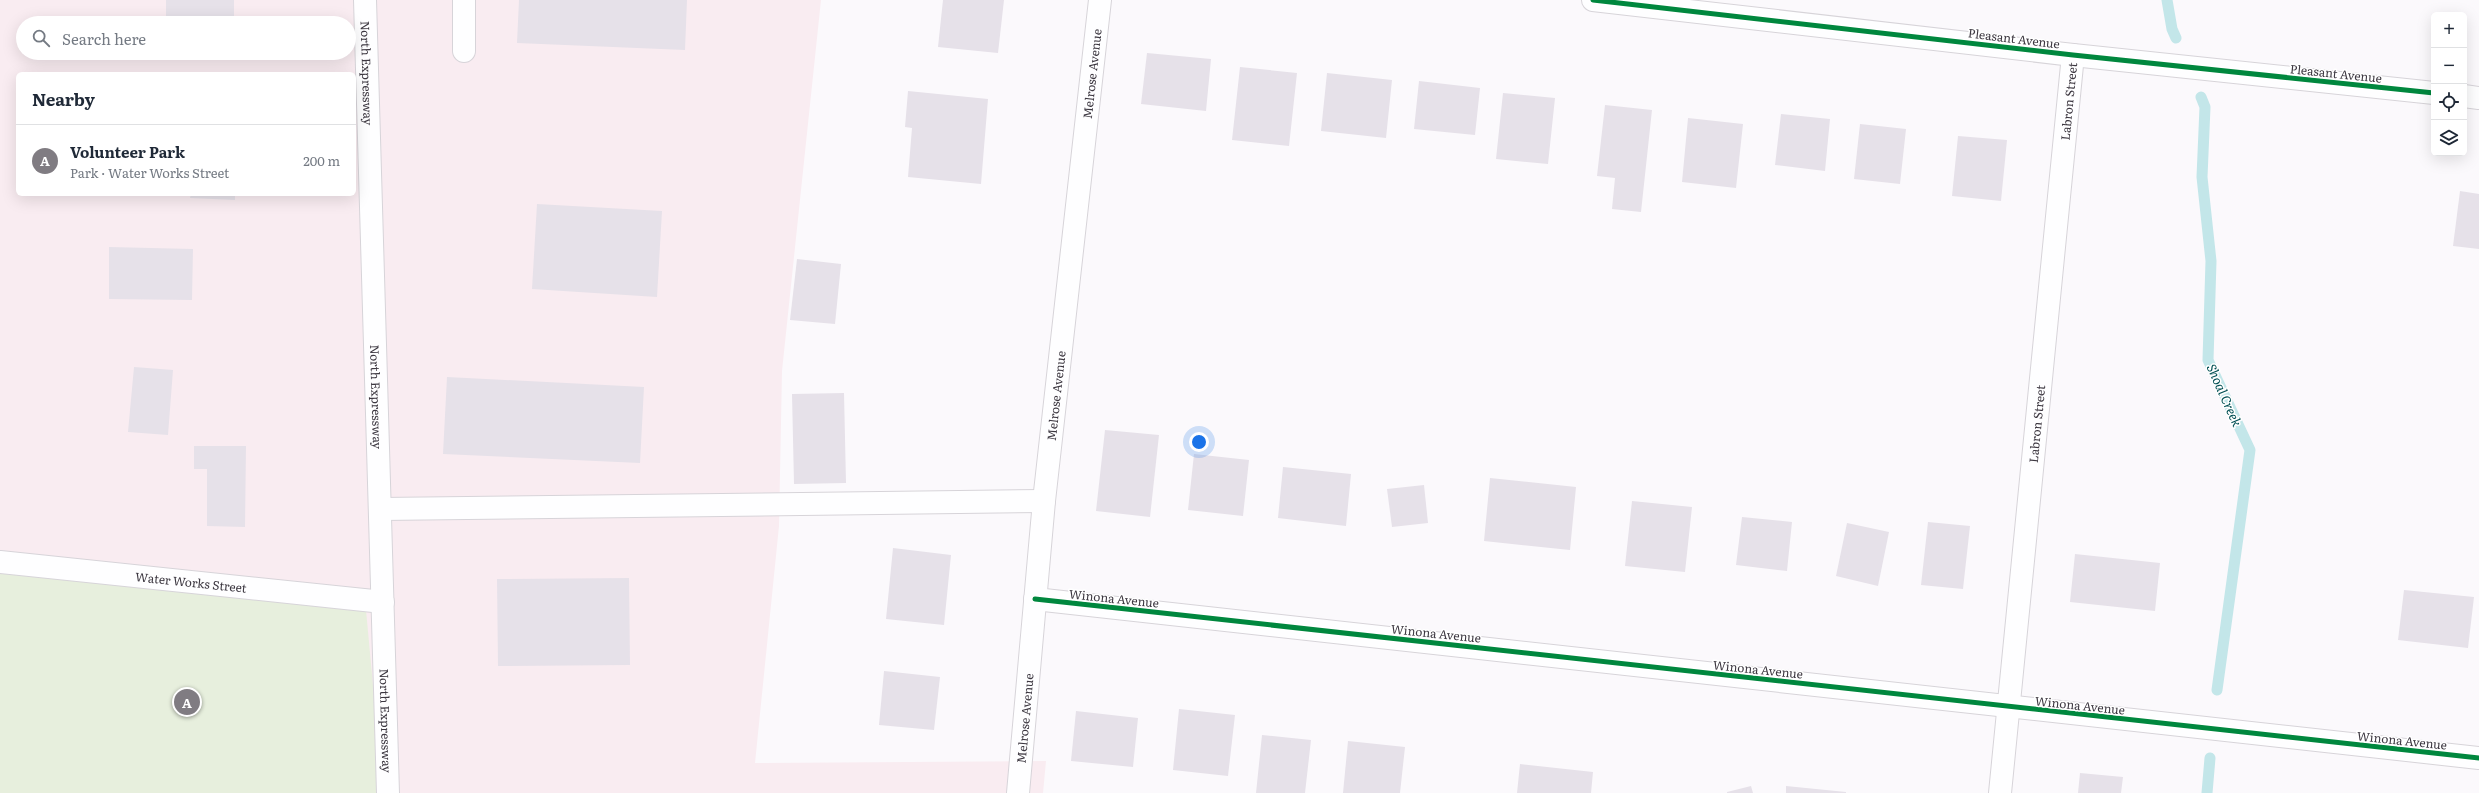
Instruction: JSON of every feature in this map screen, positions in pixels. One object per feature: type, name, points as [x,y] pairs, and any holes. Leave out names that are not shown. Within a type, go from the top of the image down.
[{"type":"street","name":"North Expressway","points":[[365,0],[381,509],[388,793]]},
{"type":"street","points":[[464,0],[464,51]]},
{"type":"street","name":"Melrose Avenue","points":[[1018,793],[1044,501],[1100,0]]},
{"type":"street","name":"Pleasant Avenue","points":[[1593,0],[2073,55],[2431,93]]},
{"type":"street","name":"Labron Street","points":[[2000,793],[2073,55]]},
{"type":"street","points":[[2467,96],[2479,98]]},
{"type":"street","points":[[381,509],[1044,501]]},
{"type":"street","name":"Water Works Street","points":[[0,562],[383,602]]},
{"type":"street","name":"Winona Avenue","points":[[1035,599],[2479,758]]},
{"type":"shaded area","points":[[0,0],[821,0],[782,371],[779,526],[755,763],[1046,761],[1043,793],[383,793],[0,569]]},
{"type":"green space","points":[[0,569],[366,610],[383,793],[0,793]]},
{"type":"building","points":[[166,0],[234,0],[234,16],[166,16]]},
{"type":"building","points":[[519,0],[687,0],[685,50],[517,43]]},
{"type":"building","points":[[943,0],[1004,0],[998,53],[938,47]]},
{"type":"building","points":[[1147,53],[1211,59],[1206,111],[1141,104]]},
{"type":"building","points":[[1240,67],[1297,73],[1289,146],[1232,140]]},
{"type":"building","points":[[1327,73],[1392,80],[1386,138],[1321,131]]},
{"type":"building","points":[[1419,81],[1480,88],[1475,135],[1414,129]]},
{"type":"building","points":[[908,91],[988,99],[981,184],[908,177],[912,128],[905,127]]},
{"type":"building","points":[[1503,93],[1555,98],[1548,164],[1496,159]]},
{"type":"building","points":[[1605,105],[1652,110],[1641,212],[1612,209],[1615,178],[1597,176]]},
{"type":"building","points":[[1781,114],[1830,119],[1825,171],[1775,165]]},
{"type":"building","points":[[1688,118],[1743,124],[1736,188],[1682,182]]},
{"type":"building","points":[[1860,124],[1906,129],[1900,184],[1854,179]]},
{"type":"building","points":[[1958,136],[2007,140],[2001,201],[1952,196]]},
{"type":"building","points":[[2460,191],[2479,194],[2479,249],[2453,246]]},
{"type":"building","points":[[190,196],[235,196],[235,200],[190,198]]},
{"type":"building","points":[[537,204],[662,211],[657,297],[532,289]]},
{"type":"building","points":[[109,247],[193,249],[192,300],[109,299]]},
{"type":"building","points":[[797,259],[841,264],[835,324],[790,320]]},
{"type":"building","points":[[134,367],[173,370],[168,435],[128,432]]},
{"type":"building","points":[[447,377],[644,387],[640,463],[443,454]]},
{"type":"building","points":[[844,393],[846,483],[794,484],[792,394]]},
{"type":"building","points":[[1105,430],[1159,435],[1150,517],[1096,511]]},
{"type":"building","points":[[194,446],[246,446],[245,527],[207,526],[207,469],[194,469]]},
{"type":"building","points":[[1194,454],[1249,460],[1243,516],[1188,510]]},
{"type":"building","points":[[1283,467],[1351,474],[1346,526],[1278,518]]},
{"type":"building","points":[[1490,478],[1576,487],[1570,550],[1484,541]]},
{"type":"building","points":[[1424,485],[1428,523],[1392,527],[1387,489]]},
{"type":"building","points":[[1632,501],[1692,507],[1685,572],[1625,566]]},
{"type":"building","points":[[1742,517],[1792,522],[1787,571],[1736,565]]},
{"type":"building","points":[[1928,522],[1970,526],[1963,589],[1921,585]]},
{"type":"building","points":[[1847,523],[1889,532],[1878,586],[1836,576]]},
{"type":"building","points":[[893,548],[951,555],[944,625],[886,619]]},
{"type":"building","points":[[2075,554],[2160,563],[2155,611],[2070,602]]},
{"type":"building","points":[[629,578],[630,665],[498,666],[497,579]]},
{"type":"building","points":[[2404,590],[2474,597],[2468,648],[2398,640]]},
{"type":"building","points":[[884,671],[940,677],[934,730],[879,725]]},
{"type":"building","points":[[1179,709],[1235,715],[1228,776],[1173,770]]},
{"type":"building","points":[[1076,711],[1138,718],[1133,767],[1071,761]]},
{"type":"building","points":[[1262,735],[1311,740],[1305,793],[1256,793]]},
{"type":"building","points":[[1348,741],[1405,747],[1400,793],[1343,793]]},
{"type":"building","points":[[1520,764],[1593,772],[1591,793],[1517,793]]},
{"type":"building","points":[[2080,773],[2123,777],[2121,793],[2078,793]]},
{"type":"building","points":[[1751,786],[1753,793],[1727,793],[1727,792]]},
{"type":"building","points":[[1786,786],[1846,792],[1846,793],[1786,793]]},
{"type":"waterway","name":"Shoal Creek","points":[[2167,0],[2172,29],[2176,38]]},
{"type":"waterway","name":"Shoal Creek","points":[[2201,97],[2205,107],[2202,177],[2211,261],[2208,360],[2250,450],[2217,690]]},
{"type":"waterway","name":"Shoal Creek","points":[[2207,793],[2210,758]]},
{"type":"cycle path","points":[[1593,0],[2073,55],[2431,93]]},
{"type":"cycle path","points":[[1035,599],[2479,758]]},
{"type":"place","name":"Volunteer Park","points":[[187,702]]}]
